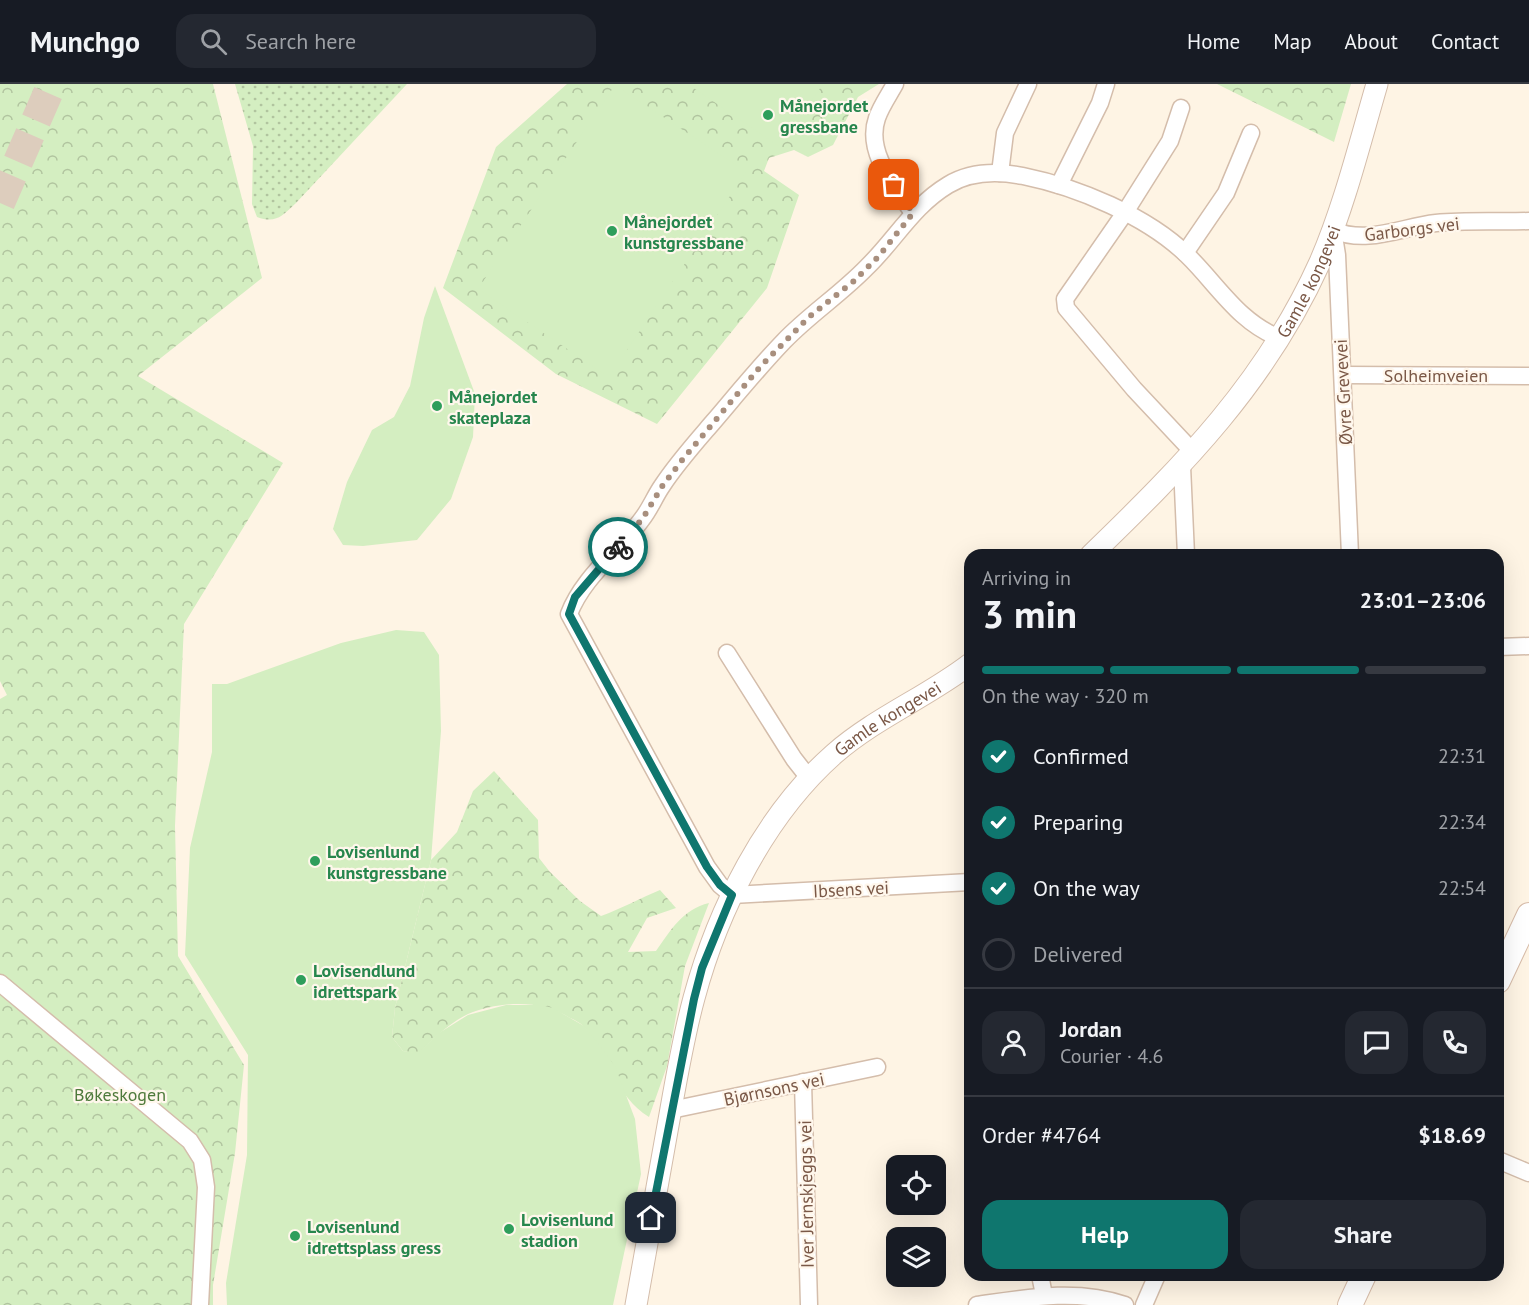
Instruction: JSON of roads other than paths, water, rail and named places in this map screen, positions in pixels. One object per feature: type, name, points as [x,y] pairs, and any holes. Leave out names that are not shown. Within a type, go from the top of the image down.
[{"type":"main road","points":[[1504,968],[1529,915]]},
{"type":"main road","points":[[1350,1305],[1361,1281]]},
{"type":"street","points":[[895,84],[877,119],[874,135],[877,152],[885,171],[913,213]]},
{"type":"street","points":[[1000,173],[1005,133],[1028,84]]},
{"type":"street","points":[[1059,185],[1100,103],[1106,84]]},
{"type":"street","name":"Gamle kongevei","points":[[1097,549],[1187,459],[1255,377],[1280,338],[1320,262],[1333,230],[1377,84]]},
{"type":"street","points":[[1181,108],[1170,141],[1124,214],[1065,299],[1066,308],[1141,396],[1187,459],[1186,549]]},
{"type":"street","points":[[1185,253],[1226,193],[1251,133]]},
{"type":"street","points":[[732,895],[720,885],[707,867],[569,614],[575,597],[643,518],[669,477],[760,367],[809,317],[854,281],[879,256],[913,213],[935,193],[967,176],[1000,173],[1059,185],[1147,225],[1185,253],[1242,315],[1267,333],[1280,338]]},
{"type":"street","name":"Garborgs vei","points":[[1333,230],[1346,236],[1366,237],[1436,223],[1529,221]]},
{"type":"street","name":"Øvre Grevevei","points":[[1333,230],[1337,255],[1350,549]]},
{"type":"street","name":"Solheimveien","points":[[1343,375],[1529,376]]},
{"type":"street","points":[[1504,647],[1529,646]]},
{"type":"street","points":[[727,653],[794,759],[809,778]]},
{"type":"street","name":"Gamle kongevei","points":[[636,1305],[671,1110],[694,999],[702,968],[732,895],[765,836],[785,807],[809,778],[835,753],[862,732],[964,672]]},
{"type":"street","name":"Ibsens vei","points":[[732,895],[964,882]]},
{"type":"street","points":[[0,983],[190,1141],[202,1160],[206,1187],[200,1305]]},
{"type":"street","name":"Bjørnsons vei","points":[[671,1110],[877,1067]]},
{"type":"street","name":"Iver Jernskjeggs vei","points":[[803,1082],[809,1305]]},
{"type":"street","points":[[1504,1163],[1529,1173]]},
{"type":"street","points":[[1041,1281],[1044,1295]]},
{"type":"street","points":[[1144,1305],[1154,1281]]},
{"type":"street","points":[[988,1304],[1044,1295],[1099,1298],[1125,1305]]},
{"type":"tunnel","points":[[0,203],[52,84]]},
{"type":"place","name":"Månejordet gressbane","points":[[768,115]]},
{"type":"place","name":"Månejordet kunstgressbane","points":[[612,231]]},
{"type":"place","name":"Månejordet skateplaza","points":[[437,406]]},
{"type":"place","name":"Lovisenlund kunstgressbane","points":[[315,861]]},
{"type":"place","name":"Lovisendlund idrettspark","points":[[301,980]]},
{"type":"place","name":"Lovisenlund stadion","points":[[509,1229]]},
{"type":"place","name":"Lovisenlund idrettsplass gress","points":[[295,1236]]},
{"type":"park label","name":"Bøkeskogen","points":[[120,1094]]}]
